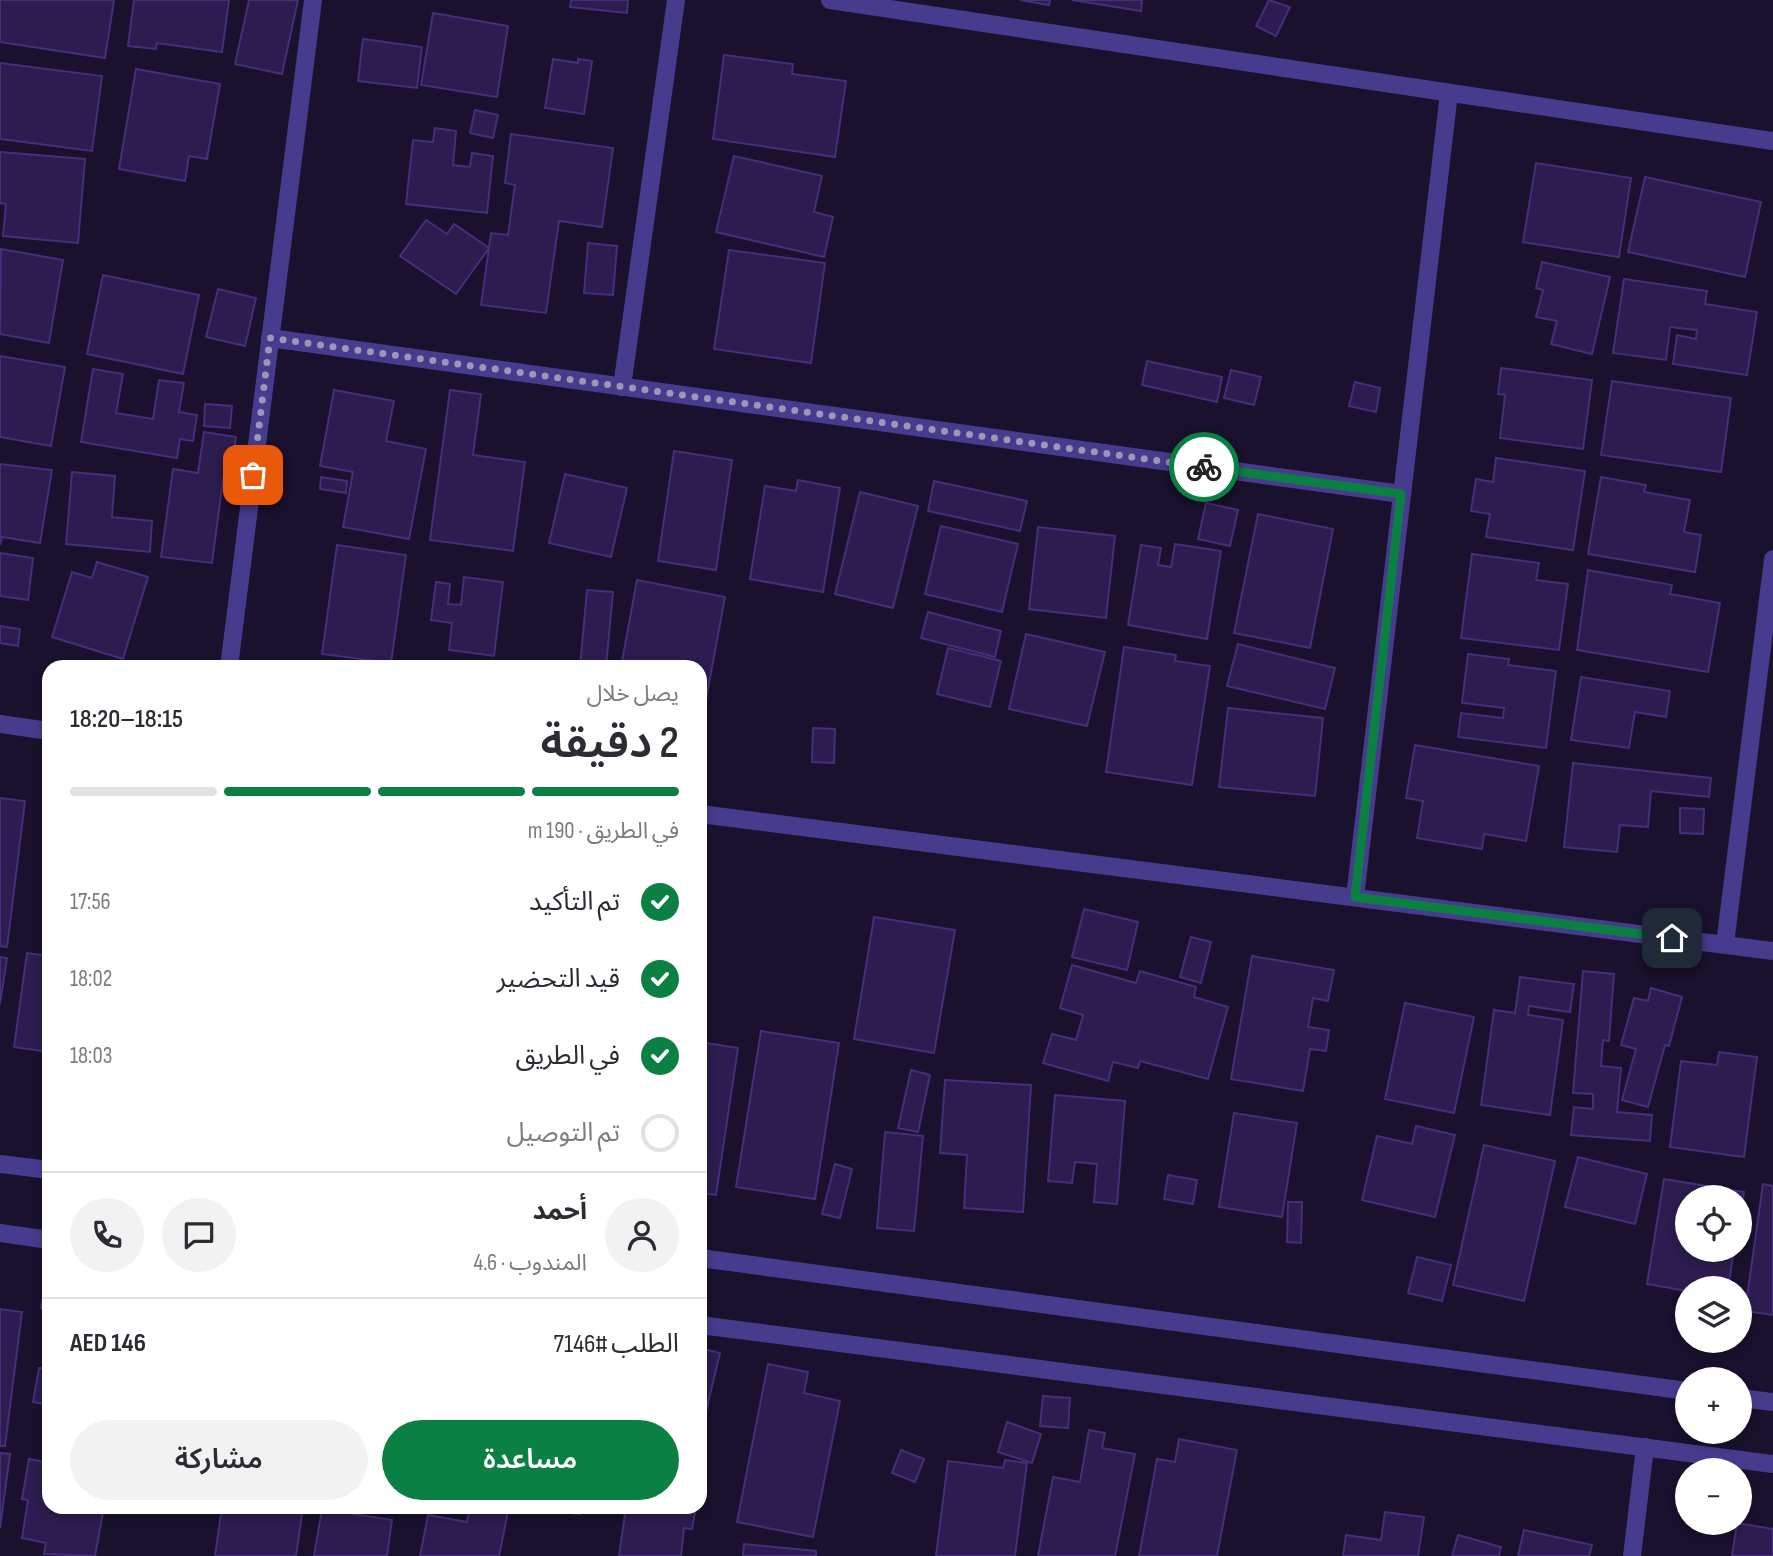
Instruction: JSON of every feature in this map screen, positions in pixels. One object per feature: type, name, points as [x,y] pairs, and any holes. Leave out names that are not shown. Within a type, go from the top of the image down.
[{"type":"street","points":[[230,660],[313,0]]},
{"type":"street","points":[[622,387],[676,0]]},
{"type":"street","points":[[830,0],[1773,141]]},
{"type":"street","points":[[1355,897],[1449,93]]},
{"type":"street","points":[[270,338],[1401,494]]},
{"type":"street","points":[[1725,944],[1773,559]]},
{"type":"street","points":[[0,724],[42,730]]},
{"type":"street","points":[[707,815],[1773,950]]},
{"type":"street","points":[[0,1164],[42,1169]]},
{"type":"street","points":[[0,1234],[42,1239]]},
{"type":"street","points":[[707,1259],[1675,1389]]},
{"type":"street","points":[[707,1326],[1773,1464]]},
{"type":"street","points":[[1752,1399],[1773,1402]]},
{"type":"street","points":[[1632,1556],[1645,1447]]},
{"type":"building","points":[[0,0],[114,0],[105,58],[0,42]]},
{"type":"building","points":[[134,0],[229,0],[222,52],[157,43],[156,49],[128,46]]},
{"type":"building","points":[[249,0],[298,0],[282,74],[235,64]]},
{"type":"building","points":[[571,0],[628,0],[627,13],[570,7]]},
{"type":"building","points":[[1020,0],[1050,0],[1049,5]]},
{"type":"building","points":[[1072,0],[1142,0],[1141,11]]},
{"type":"building","points":[[1269,0],[1290,7],[1276,36],[1256,26]]},
{"type":"building","points":[[433,13],[508,26],[497,97],[421,85]]},
{"type":"building","points":[[363,39],[422,47],[417,88],[358,81]]},
{"type":"building","points":[[724,55],[793,64],[792,74],[846,81],[835,157],[713,139]]},
{"type":"building","points":[[553,59],[578,63],[578,59],[592,61],[584,114],[545,108]]},
{"type":"building","points":[[0,63],[102,76],[92,151],[0,139]]},
{"type":"building","points":[[136,69],[220,84],[207,159],[189,156],[185,181],[119,169]]},
{"type":"building","points":[[475,110],[498,115],[493,138],[470,133]]},
{"type":"building","points":[[435,128],[456,131],[453,165],[470,167],[472,153],[493,156],[487,213],[406,204],[413,140],[433,142]]},
{"type":"building","points":[[511,134],[613,148],[602,227],[559,221],[546,313],[481,305],[491,233],[508,235],[515,185],[505,183]]},
{"type":"building","points":[[0,152],[85,159],[78,243],[3,236],[6,204],[0,203]]},
{"type":"building","points":[[734,156],[822,176],[814,212],[833,217],[824,257],[716,232]]},
{"type":"building","points":[[1536,163],[1631,178],[1619,257],[1523,242]]},
{"type":"building","points":[[1645,177],[1761,202],[1745,277],[1628,252]]},
{"type":"building","points":[[426,220],[447,234],[454,224],[489,248],[456,294],[400,256]]},
{"type":"building","points":[[588,243],[617,246],[613,295],[584,293]]},
{"type":"building","points":[[1,249],[63,260],[49,343],[0,334]]},
{"type":"building","points":[[729,250],[825,263],[811,363],[714,349]]},
{"type":"building","points":[[1542,262],[1610,277],[1592,354],[1551,344],[1557,321],[1536,317],[1543,290],[1536,288]]},
{"type":"building","points":[[103,275],[199,295],[183,374],[87,354]]},
{"type":"building","points":[[1624,279],[1707,291],[1705,304],[1757,312],[1747,375],[1673,364],[1677,335],[1696,339],[1697,330],[1670,327],[1666,360],[1613,353]]},
{"type":"building","points":[[218,289],[256,298],[245,346],[206,337]]},
{"type":"building","points":[[0,356],[65,367],[51,446],[0,437]]},
{"type":"building","points":[[1147,361],[1222,377],[1217,402],[1142,385]]},
{"type":"building","points":[[1501,368],[1592,380],[1583,449],[1500,438],[1505,395],[1498,394]]},
{"type":"building","points":[[93,369],[123,374],[116,413],[153,419],[159,380],[184,383],[179,412],[197,415],[193,441],[180,439],[177,458],[81,442]]},
{"type":"building","points":[[1231,370],[1261,377],[1254,405],[1224,398]]},
{"type":"building","points":[[1612,381],[1731,398],[1721,472],[1601,455]]},
{"type":"building","points":[[1355,382],[1380,388],[1376,412],[1349,406]]},
{"type":"building","points":[[334,390],[394,401],[386,441],[426,449],[409,539],[343,527],[353,472],[320,466]]},
{"type":"building","points":[[450,390],[481,394],[473,455],[525,462],[513,551],[430,540]]},
{"type":"building","points":[[205,404],[232,406],[230,428],[204,426]]},
{"type":"building","points":[[204,432],[236,437],[231,473],[224,472],[212,563],[161,557],[173,469],[198,473]]},
{"type":"building","points":[[674,451],[732,460],[716,570],[658,561]]},
{"type":"building","points":[[1496,458],[1585,471],[1573,550],[1486,537],[1490,514],[1471,511],[1476,479],[1493,482]]},
{"type":"building","points":[[0,464],[52,470],[40,543],[2,537],[0,545]]},
{"type":"building","points":[[72,472],[115,476],[112,517],[152,521],[150,552],[66,544]]},
{"type":"building","points":[[565,474],[627,488],[611,557],[549,543]]},
{"type":"building","points":[[321,477],[347,481],[346,493],[320,489]]},
{"type":"building","points":[[1601,477],[1646,485],[1644,492],[1690,500],[1684,532],[1701,535],[1695,572],[1588,554]]},
{"type":"building","points":[[798,480],[840,488],[823,592],[750,579],[765,486],[796,491]]},
{"type":"building","points":[[934,481],[1027,501],[1020,531],[928,511]]},
{"type":"building","points":[[860,492],[918,506],[893,608],[835,594]]},
{"type":"building","points":[[1206,503],[1238,510],[1230,546],[1198,539]]},
{"type":"building","points":[[1258,514],[1333,529],[1310,648],[1234,633]]},
{"type":"building","points":[[941,526],[1018,544],[1002,612],[925,594]]},
{"type":"building","points":[[1038,527],[1115,536],[1106,618],[1029,609]]},
{"type":"building","points":[[1175,544],[1221,551],[1207,639],[1128,625],[1141,545],[1161,548],[1158,565],[1171,567]]},
{"type":"building","points":[[337,545],[406,555],[391,660],[322,654]]},
{"type":"building","points":[[0,553],[33,558],[28,600],[0,596]]},
{"type":"building","points":[[1472,554],[1539,563],[1536,580],[1568,584],[1559,650],[1461,638]]},
{"type":"building","points":[[97,562],[148,577],[123,659],[52,637],[72,572],[92,578]]},
{"type":"building","points":[[1588,570],[1672,585],[1670,594],[1720,603],[1708,672],[1577,650]]},
{"type":"building","points":[[464,577],[503,582],[494,656],[449,650],[452,623],[431,620],[436,582],[450,584],[448,604],[461,605]]},
{"type":"building","points":[[637,580],[725,597],[707,694],[707,660],[622,660]]},
{"type":"building","points":[[587,590],[613,592],[607,660],[581,660]]},
{"type":"building","points":[[928,612],[1001,631],[995,657],[921,638]]},
{"type":"building","points":[[0,626],[20,629],[18,646],[0,643]]},
{"type":"building","points":[[1026,634],[1105,652],[1087,726],[1009,709]]},
{"type":"building","points":[[1238,644],[1335,668],[1325,709],[1227,686]]},
{"type":"building","points":[[1124,647],[1176,655],[1175,661],[1210,666],[1192,785],[1106,772]]},
{"type":"building","points":[[948,648],[1001,661],[990,707],[937,694]]},
{"type":"building","points":[[1468,654],[1509,659],[1508,665],[1556,671],[1546,748],[1458,737],[1461,713],[1503,718],[1504,708],[1462,703]]},
{"type":"building","points":[[1581,677],[1670,691],[1666,717],[1635,712],[1629,748],[1571,740]]},
{"type":"building","points":[[1228,708],[1323,718],[1315,796],[1219,787]]},
{"type":"building","points":[[813,728],[835,729],[834,763],[812,762]]},
{"type":"building","points":[[1415,745],[1539,766],[1526,841],[1484,834],[1482,849],[1417,838],[1423,801],[1406,798]]},
{"type":"building","points":[[1573,763],[1711,778],[1709,797],[1651,791],[1648,827],[1620,825],[1617,852],[1564,847]]},
{"type":"building","points":[[0,798],[25,801],[7,947],[0,946]]},
{"type":"building","points":[[1680,808],[1704,809],[1703,834],[1680,833]]},
{"type":"building","points":[[1084,909],[1138,922],[1127,970],[1072,957]]},
{"type":"building","points":[[874,917],[955,930],[934,1053],[854,1039]]},
{"type":"building","points":[[1191,937],[1211,942],[1201,983],[1180,977]]},
{"type":"building","points":[[27,953],[42,955],[42,1051],[14,1047]]},
{"type":"building","points":[[1252,956],[1334,970],[1328,1001],[1313,998],[1308,1027],[1329,1030],[1326,1051],[1310,1049],[1303,1091],[1231,1079]]},
{"type":"building","points":[[0,957],[7,958],[0,1004]]},
{"type":"building","points":[[1072,965],[1136,983],[1140,971],[1196,987],[1194,997],[1228,1007],[1208,1079],[1140,1061],[1138,1068],[1113,1062],[1108,1081],[1043,1063],[1052,1034],[1076,1040],[1083,1015],[1060,1008]]},
{"type":"building","points":[[1583,971],[1614,974],[1609,1041],[1603,1040],[1601,1066],[1621,1068],[1617,1112],[1652,1115],[1650,1141],[1571,1135],[1574,1107],[1593,1109],[1593,1094],[1573,1093]]},
{"type":"building","points":[[1520,977],[1574,984],[1570,1012],[1529,1006],[1528,1015],[1563,1020],[1550,1115],[1481,1105],[1494,1010],[1515,1013]]},
{"type":"building","points":[[1651,988],[1682,997],[1648,1107],[1622,1100],[1636,1049],[1621,1045],[1634,998],[1648,1001]]},
{"type":"building","points":[[1405,1003],[1474,1017],[1454,1113],[1385,1099]]},
{"type":"building","points":[[761,1031],[839,1043],[815,1199],[736,1187]]},
{"type":"building","points":[[707,1043],[738,1048],[716,1195],[707,1194]]},
{"type":"building","points":[[1719,1052],[1757,1057],[1744,1157],[1670,1147],[1681,1061],[1717,1065]]},
{"type":"building","points":[[911,1070],[930,1075],[918,1132],[898,1128]]},
{"type":"building","points":[[945,1080],[1031,1085],[1023,1212],[964,1208],[967,1155],[940,1153]]},
{"type":"building","points":[[1055,1095],[1125,1101],[1117,1204],[1094,1202],[1097,1164],[1075,1162],[1072,1183],[1048,1181]]},
{"type":"building","points":[[1234,1113],[1297,1123],[1282,1217],[1219,1207]]},
{"type":"building","points":[[1416,1126],[1455,1135],[1435,1217],[1362,1200],[1377,1136],[1412,1144]]},
{"type":"building","points":[[885,1132],[923,1136],[914,1231],[877,1228]]},
{"type":"building","points":[[1484,1145],[1555,1161],[1524,1301],[1453,1285]]},
{"type":"building","points":[[1578,1157],[1647,1174],[1635,1224],[1565,1207]]},
{"type":"building","points":[[835,1164],[852,1169],[840,1218],[822,1214]]},
{"type":"building","points":[[1168,1175],[1197,1180],[1193,1204],[1164,1199]]},
{"type":"building","points":[[1664,1179],[1701,1185],[1675,1185],[1675,1262],[1732,1262],[1730,1276],[1675,1276],[1675,1289],[1647,1284]]},
{"type":"building","points":[[1763,1184],[1773,1186],[1773,1315],[1752,1312],[1752,1262]]},
{"type":"building","points":[[1288,1202],[1302,1202],[1301,1243],[1287,1242]]},
{"type":"building","points":[[1417,1257],[1451,1265],[1442,1301],[1408,1293]]},
{"type":"building","points":[[0,1309],[22,1312],[5,1446],[0,1446]]},
{"type":"building","points":[[707,1350],[720,1353],[707,1408]]},
{"type":"building","points":[[768,1364],[808,1372],[804,1393],[840,1401],[813,1537],[737,1522]]},
{"type":"building","points":[[39,1368],[42,1368],[42,1404],[33,1402]]},
{"type":"building","points":[[1043,1396],[1070,1398],[1068,1428],[1040,1426]]},
{"type":"building","points":[[1007,1422],[1041,1434],[1032,1463],[998,1452]]},
{"type":"building","points":[[1089,1430],[1105,1433],[1102,1448],[1135,1454],[1115,1556],[1038,1556],[1053,1477],[1080,1482]]},
{"type":"building","points":[[1179,1439],[1237,1450],[1217,1556],[1139,1556],[1157,1459],[1175,1462]]},
{"type":"building","points":[[901,1450],[924,1459],[915,1482],[892,1473]]},
{"type":"building","points":[[0,1453],[10,1454],[0,1528]]},
{"type":"building","points":[[29,1459],[42,1462],[42,1514],[103,1514],[95,1556],[44,1554],[46,1543],[22,1538],[28,1500],[22,1499]]},
{"type":"building","points":[[1005,1460],[1027,1463],[1015,1556],[936,1556],[948,1461],[1003,1468]]},
{"type":"building","points":[[1385,1512],[1424,1517],[1418,1556],[1343,1556],[1346,1535],[1381,1540]]},
{"type":"building","points":[[221,1514],[302,1514],[296,1556],[215,1556]]},
{"type":"building","points":[[321,1514],[354,1514],[392,1520],[387,1556],[314,1556]]},
{"type":"building","points":[[469,1514],[508,1514],[499,1556],[420,1556],[428,1515],[467,1522]]},
{"type":"building","points":[[625,1514],[695,1514],[692,1529],[684,1528],[681,1556],[619,1556]]},
{"type":"building","points":[[1752,1526],[1773,1529],[1773,1556],[1732,1556],[1735,1535],[1752,1535]]},
{"type":"building","points":[[1524,1530],[1592,1545],[1589,1556],[1518,1556]]},
{"type":"building","points":[[1458,1535],[1501,1547],[1499,1556],[1452,1556]]},
{"type":"building","points":[[744,1544],[816,1551],[816,1556],[743,1556]]},
{"type":"way so far","points":[[253,475],[270,338],[1204,467]]},
{"type":"route","points":[[1204,467],[1401,494],[1355,897],[1672,938]]}]
